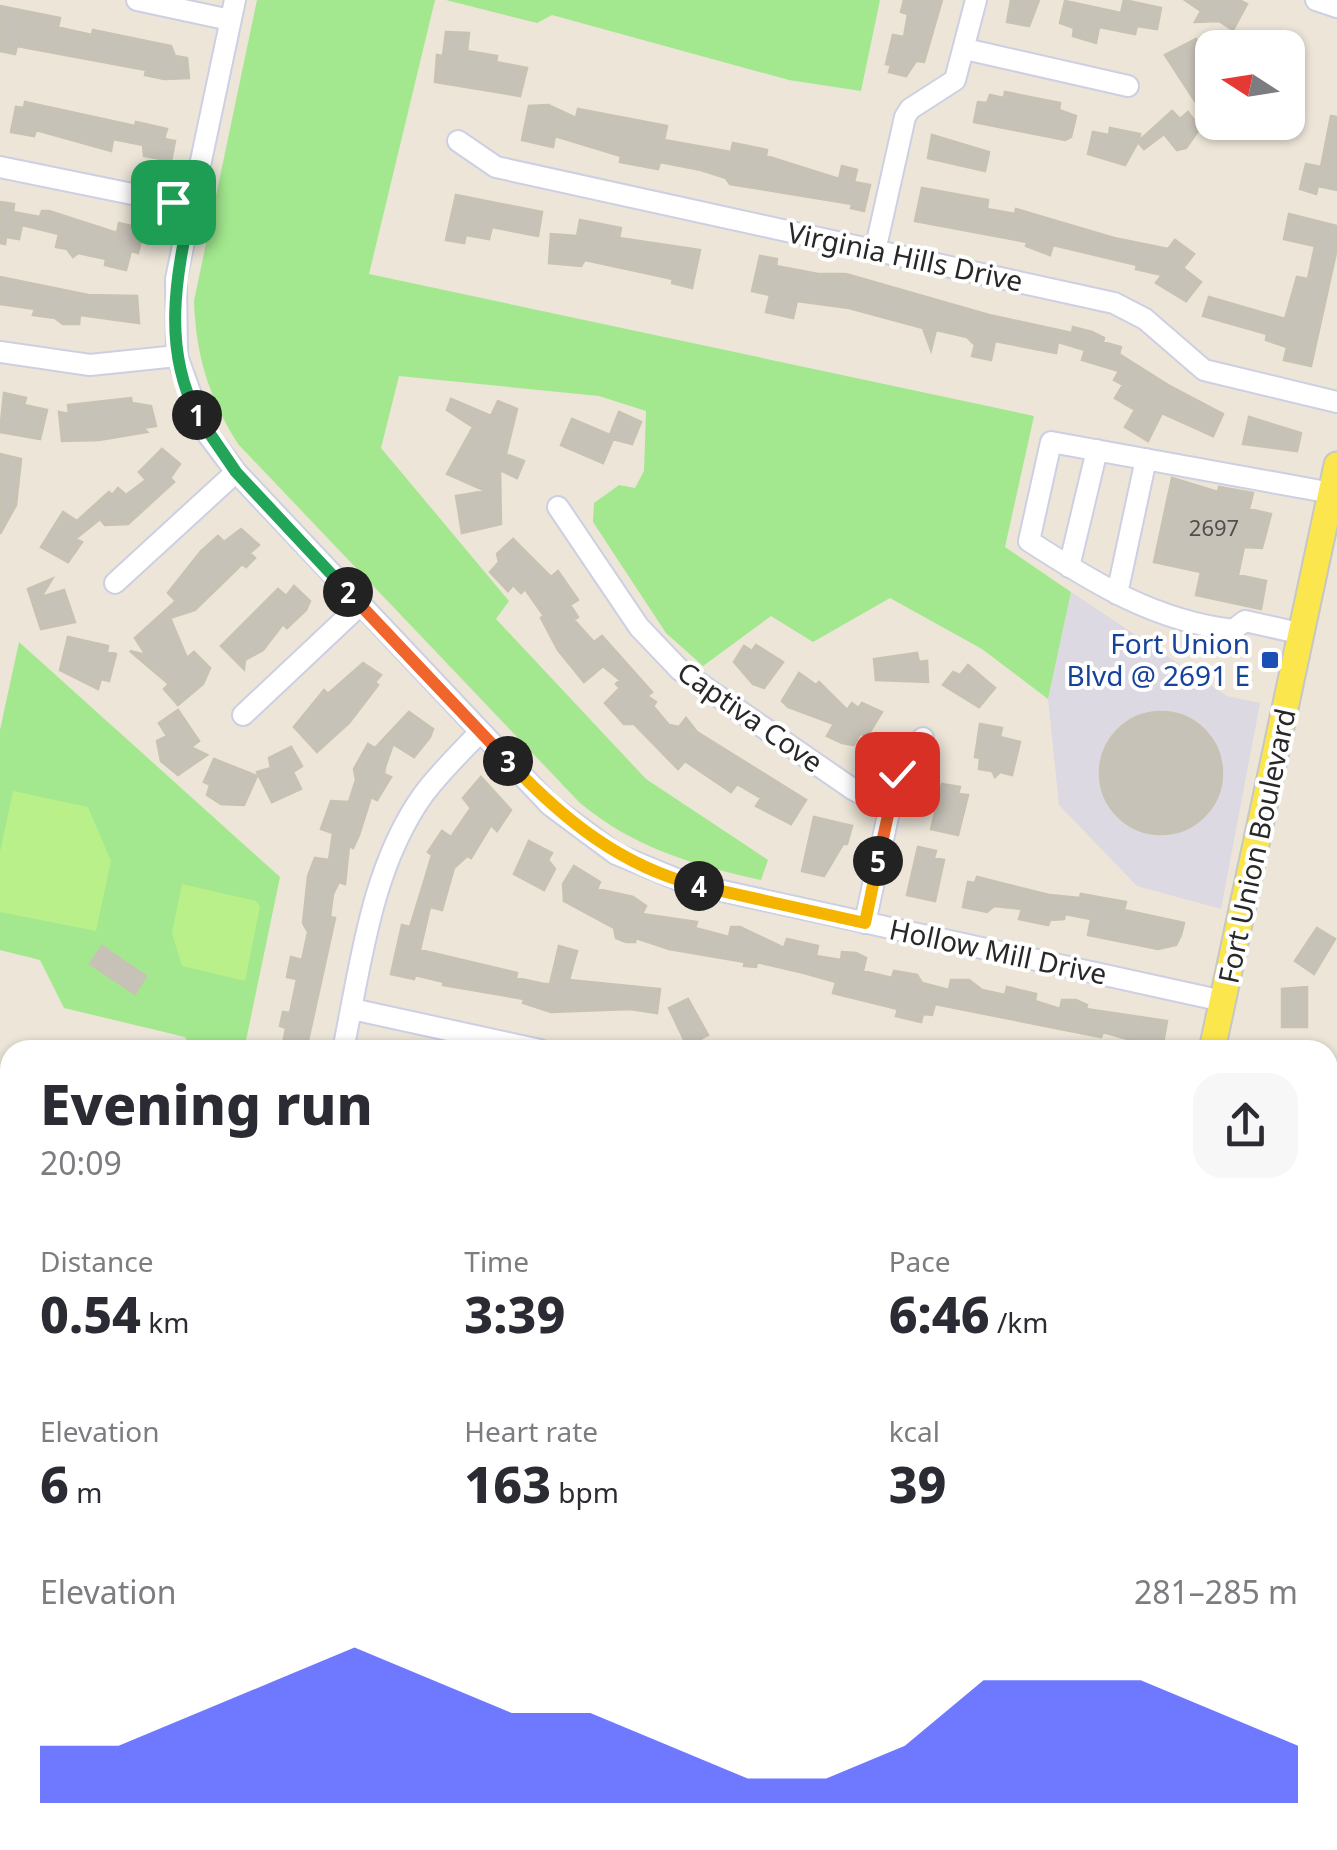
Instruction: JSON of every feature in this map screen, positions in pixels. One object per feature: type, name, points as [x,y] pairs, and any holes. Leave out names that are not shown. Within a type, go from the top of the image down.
[{"type":"main road","name":"Fort Union Boulevard","points":[[1214,1040],[1335,482]]},
{"type":"street","points":[[137,0],[232,10]]},
{"type":"street","points":[[875,251],[905,117],[910,108],[955,80],[976,0]]},
{"type":"street","points":[[1316,0],[1337,7]]},
{"type":"street","name":"Hollow Mill Drive","points":[[232,10],[176,279],[177,356],[198,417],[236,472],[550,805],[616,854],[686,883],[1223,1001]]},
{"type":"street","points":[[965,49],[1128,86]]},
{"type":"street","name":"Virginia Hills Drive","points":[[458,141],[496,167],[1114,303],[1145,319],[1204,370],[1337,402]]},
{"type":"street","points":[[0,167],[191,206]]},
{"type":"street","points":[[0,352],[90,366],[177,356]]},
{"type":"street","points":[[1303,634],[1245,621],[1233,630],[1166,618],[1117,594],[1029,541],[1051,442],[1146,459],[1335,482]]},
{"type":"street","points":[[1069,566],[1097,450]]},
{"type":"street","points":[[1117,594],[1146,459]]},
{"type":"street","points":[[116,583],[236,472]]},
{"type":"street","name":"Captiva Cove","points":[[558,507],[639,628],[680,670],[839,780],[890,809]]},
{"type":"street","points":[[243,715],[360,605]]},
{"type":"street","points":[[345,1040],[376,896],[392,849],[424,794],[480,732]]},
{"type":"street","points":[[865,923],[897,774],[923,738]]},
{"type":"street","points":[[352,1009],[494,1040]]},
{"type":"shaded area","points":[[1071,592],[1227,696],[1260,703],[1221,909],[1137,886],[1059,805],[1048,699]]},
{"type":"green space","points":[[257,0],[435,0],[369,274],[1034,416],[1005,547],[1071,592],[1048,699],[982,649],[890,598],[813,642],[771,616],[703,666],[666,633],[593,522],[594,503],[619,485],[635,488],[644,471],[646,411],[599,396],[399,376],[381,448],[509,601],[496,619],[646,779],[768,860],[761,880],[666,853],[622,832],[580,803],[238,444],[212,393],[201,358],[194,301]]},
{"type":"green space","points":[[446,0],[880,0],[861,91],[789,80],[552,15],[537,23]]},
{"type":"green space","points":[[19,642],[280,877],[246,1040],[187,1040],[64,1008],[40,960],[0,950],[0,730]]},
{"type":"green space","points":[[13,791],[88,807],[111,861],[96,931],[0,912],[0,852]]},
{"type":"green space","points":[[182,884],[256,901],[260,906],[245,981],[182,966],[172,933]]},
{"type":"building","points":[[904,0],[942,0],[924,62],[916,61],[906,76],[889,72],[891,65],[886,64],[893,35],[904,37],[908,14],[901,12]]},
{"type":"building","points":[[1011,0],[1039,0],[1029,26],[1007,22]]},
{"type":"building","points":[[1124,0],[1161,8],[1157,29],[1137,26],[1135,34],[1099,27],[1096,43],[1073,36],[1074,28],[1060,23],[1065,1],[1121,13]]},
{"type":"building","points":[[1185,0],[1239,0],[1247,4],[1233,30],[1219,21],[1195,22],[1201,11]]},
{"type":"building","points":[[0,6],[60,18],[58,27],[65,29],[92,35],[93,30],[171,46],[175,56],[187,58],[189,78],[164,79],[145,75],[146,70],[17,46],[15,54],[0,51]]},
{"type":"building","points":[[446,32],[469,33],[467,51],[497,56],[496,62],[527,68],[520,96],[435,82],[437,55],[443,56]]},
{"type":"building","points":[[1195,40],[1195,101],[1165,55]]},
{"type":"building","points":[[1005,92],[1060,103],[1059,110],[1076,116],[1071,137],[1065,140],[974,122],[978,102],[987,103],[990,95],[1004,98]]},
{"type":"building","points":[[25,102],[135,126],[136,122],[167,129],[164,139],[175,141],[171,161],[144,156],[143,145],[113,139],[111,151],[36,130],[34,136],[11,132],[16,107],[24,108]]},
{"type":"building","points":[[548,105],[576,118],[578,109],[667,126],[664,140],[731,152],[733,143],[767,150],[766,156],[839,179],[842,166],[857,170],[854,182],[870,185],[864,211],[851,208],[852,204],[730,184],[726,178],[701,170],[660,162],[658,169],[620,162],[621,156],[555,136],[553,147],[522,140],[529,106]]},
{"type":"building","points":[[1172,111],[1180,119],[1188,112],[1195,121],[1195,135],[1186,148],[1177,150],[1164,134],[1144,149],[1138,142],[1125,165],[1088,154],[1093,132],[1109,135],[1110,128],[1140,134],[1139,141]]},
{"type":"building","points":[[1331,116],[1337,117],[1337,190],[1318,186],[1316,194],[1300,189],[1306,164],[1321,167]]},
{"type":"building","points":[[932,135],[989,152],[985,171],[928,158]]},
{"type":"building","points":[[922,188],[988,200],[987,209],[1015,214],[1016,209],[1114,238],[1168,249],[1175,240],[1194,254],[1183,268],[1201,282],[1186,301],[1156,283],[1162,275],[1136,269],[1137,265],[1053,245],[1050,255],[1026,246],[1027,242],[915,221]]},
{"type":"building","points":[[456,195],[542,212],[538,236],[492,227],[489,239],[466,235],[464,243],[446,240]]},
{"type":"building","points":[[0,202],[14,204],[13,212],[40,217],[42,211],[49,211],[117,233],[119,223],[144,229],[138,253],[131,251],[126,270],[105,265],[106,259],[78,253],[73,257],[67,249],[56,247],[59,234],[22,225],[19,239],[6,237],[5,244],[0,243]]},
{"type":"building","points":[[1289,214],[1337,226],[1337,248],[1311,366],[1284,360],[1287,347],[1266,340],[1267,334],[1203,316],[1209,297],[1285,319],[1297,277],[1308,279],[1315,246],[1284,239]]},
{"type":"building","points":[[580,220],[621,228],[619,238],[700,250],[692,288],[672,283],[673,279],[585,260],[581,266],[549,263],[551,234],[577,236]]},
{"type":"building","points":[[760,256],[777,259],[776,266],[818,274],[846,274],[989,315],[1072,333],[1073,327],[1092,332],[1104,338],[1103,342],[1121,347],[1119,354],[1168,385],[1223,414],[1213,436],[1162,413],[1148,441],[1125,427],[1135,410],[1115,398],[1123,385],[1114,380],[1119,371],[1082,360],[1085,350],[1058,342],[1056,353],[995,341],[991,360],[972,356],[975,345],[967,337],[936,330],[931,350],[923,328],[849,308],[797,301],[793,318],[766,312],[770,295],[752,291]]},
{"type":"building","points":[[0,277],[88,295],[137,296],[139,323],[80,315],[79,324],[63,324],[55,318],[33,315],[35,309],[0,304]]},
{"type":"building","points":[[4,393],[26,398],[24,405],[47,410],[40,439],[0,432]]},
{"type":"building","points":[[131,398],[132,403],[151,406],[156,426],[143,428],[147,432],[99,440],[62,441],[59,412],[69,414],[68,405]]},
{"type":"building","points":[[451,399],[491,416],[498,401],[517,409],[506,454],[524,461],[517,478],[500,470],[501,524],[462,533],[456,496],[486,491],[447,474],[473,427],[447,410]]},
{"type":"building","points":[[619,412],[641,422],[632,444],[613,439],[603,463],[561,445],[572,419],[610,435]]},
{"type":"building","points":[[1249,417],[1301,433],[1297,451],[1243,444]]},
{"type":"building","points":[[162,449],[180,464],[170,478],[174,482],[128,524],[105,525],[100,519],[75,539],[82,542],[68,562],[41,547],[63,512],[77,521],[109,492],[112,495],[118,488],[126,495],[146,480],[139,472]]},
{"type":"building","points":[[0,454],[21,459],[16,505],[0,534]]},
{"type":"building","points":[[1172,478],[1218,492],[1219,487],[1253,493],[1249,509],[1271,514],[1262,548],[1244,547],[1238,575],[1266,581],[1261,609],[1196,595],[1201,572],[1154,562]]},
{"type":"building","points":[[241,529],[259,545],[250,553],[255,558],[246,567],[242,564],[195,610],[170,618],[187,658],[194,652],[210,668],[203,684],[178,705],[164,689],[169,684],[130,651],[146,655],[135,638],[176,601],[168,593],[201,551],[218,536],[224,542]]},
{"type":"building","points":[[513,539],[551,577],[558,571],[578,600],[570,605],[578,617],[574,620],[594,642],[602,636],[652,692],[647,696],[656,702],[653,706],[669,725],[679,727],[686,718],[697,732],[806,800],[791,824],[756,806],[761,798],[737,784],[731,792],[685,761],[678,769],[634,724],[624,724],[605,703],[620,688],[616,684],[620,680],[603,666],[584,682],[558,650],[541,618],[544,616],[525,589],[521,593],[513,585],[508,591],[490,572],[499,562],[497,554]]},
{"type":"building","points":[[52,579],[41,597],[64,590],[75,622],[41,629],[28,589]]},
{"type":"building","points":[[294,586],[310,601],[306,610],[287,628],[283,624],[263,650],[245,660],[244,669],[221,646],[278,589],[286,596]]},
{"type":"building","points":[[68,637],[108,646],[107,652],[116,654],[109,681],[101,679],[98,689],[60,670]]},
{"type":"building","points":[[756,645],[783,662],[764,688],[753,684],[734,662],[744,646],[752,651]]},
{"type":"building","points":[[917,653],[919,662],[927,661],[928,682],[876,680],[874,659]]},
{"type":"building","points":[[363,663],[381,675],[375,682],[378,685],[349,723],[317,752],[294,727],[324,690],[328,694]]},
{"type":"building","points":[[968,665],[995,688],[979,707],[943,685],[953,672],[960,675]]},
{"type":"building","points":[[799,673],[816,685],[819,682],[847,710],[852,703],[858,708],[862,703],[882,712],[868,735],[860,734],[854,745],[842,743],[827,736],[834,724],[788,707],[782,701]]},
{"type":"building","points":[[178,710],[199,741],[191,747],[207,755],[178,775],[161,761],[157,741],[167,736],[159,723]]},
{"type":"building","points":[[409,712],[433,729],[414,757],[393,744],[384,774],[391,777],[377,800],[371,797],[359,835],[353,848],[349,846],[345,884],[339,882],[333,894],[330,917],[335,918],[308,1040],[284,1040],[286,1028],[280,1026],[283,1012],[290,1013],[297,979],[287,977],[291,957],[302,960],[308,932],[303,923],[308,876],[315,858],[329,860],[333,833],[321,829],[331,801],[349,802],[356,780],[354,769],[368,744],[375,748]]},
{"type":"building","points":[[1161,712],[1184,717],[1204,730],[1217,750],[1222,773],[1217,796],[1204,816],[1184,829],[1161,834],[1138,829],[1118,816],[1105,796],[1100,773],[1105,750],[1118,730],[1138,717]]},
{"type":"building","points":[[980,724],[1002,728],[1000,737],[1020,742],[1012,775],[1000,772],[995,777],[992,771],[979,769],[980,758],[975,757]]},
{"type":"building","points":[[291,747],[302,766],[293,772],[301,789],[272,802],[257,772],[271,768],[269,758]]},
{"type":"building","points":[[214,759],[257,776],[244,805],[221,804],[207,795],[210,785],[204,782]]},
{"type":"building","points":[[481,777],[511,810],[497,831],[491,825],[471,858],[467,856],[454,868],[442,910],[430,907],[420,950],[550,984],[559,946],[577,951],[569,980],[660,989],[657,1013],[630,1009],[551,1012],[523,1003],[524,999],[443,985],[444,982],[415,975],[414,979],[391,974],[402,925],[410,927],[423,885],[432,855],[428,852],[442,831],[451,837],[471,808],[463,798]]},
{"type":"building","points":[[942,784],[960,787],[958,794],[968,795],[958,835],[931,829]]},
{"type":"building","points":[[814,817],[852,826],[847,844],[843,844],[824,876],[802,871]]},
{"type":"building","points":[[529,841],[552,853],[548,860],[555,869],[544,890],[514,874]]},
{"type":"building","points":[[918,847],[936,851],[934,858],[944,860],[935,901],[907,895]]},
{"type":"building","points":[[574,866],[600,882],[597,889],[633,897],[646,906],[642,914],[697,922],[695,928],[729,937],[731,927],[740,927],[784,948],[787,939],[818,946],[816,956],[841,960],[842,952],[856,953],[866,958],[863,971],[892,978],[894,971],[917,975],[922,983],[949,990],[951,980],[969,980],[982,990],[1005,995],[1007,987],[1036,994],[1035,1001],[1060,1009],[1062,1000],[1076,1000],[1087,1005],[1086,1009],[1167,1021],[1164,1040],[1131,1040],[1103,1032],[1101,1037],[935,1004],[932,1015],[923,1014],[921,1022],[896,1016],[898,1009],[833,993],[836,982],[804,973],[757,962],[756,967],[744,966],[745,962],[669,949],[636,938],[635,942],[626,942],[616,938],[614,928],[564,901],[563,884]]},
{"type":"building","points":[[977,877],[1049,895],[1080,898],[1081,894],[1126,902],[1124,910],[1184,923],[1181,935],[1176,945],[1158,949],[1088,935],[1091,919],[1065,914],[1064,919],[1050,920],[1048,925],[1019,919],[1022,909],[994,906],[987,912],[963,907],[968,882],[975,883]]},
{"type":"building","points":[[1317,928],[1335,939],[1314,974],[1295,961]]},
{"type":"building","points":[[102,946],[146,976],[135,994],[90,964]]},
{"type":"building","points":[[1307,987],[1307,1027],[1282,1027],[1282,989]]},
{"type":"building","points":[[688,999],[708,1035],[684,1040],[669,1008]]},
{"type":"place","name":"Fort Union Blvd @ 2691 E","points":[[1270,660]]},
{"type":"route","points":[[173,202],[191,206],[176,279],[173,318],[177,356],[192,406],[218,450],[550,805],[582,831],[616,854],[686,883],[865,923],[897,774]]}]
